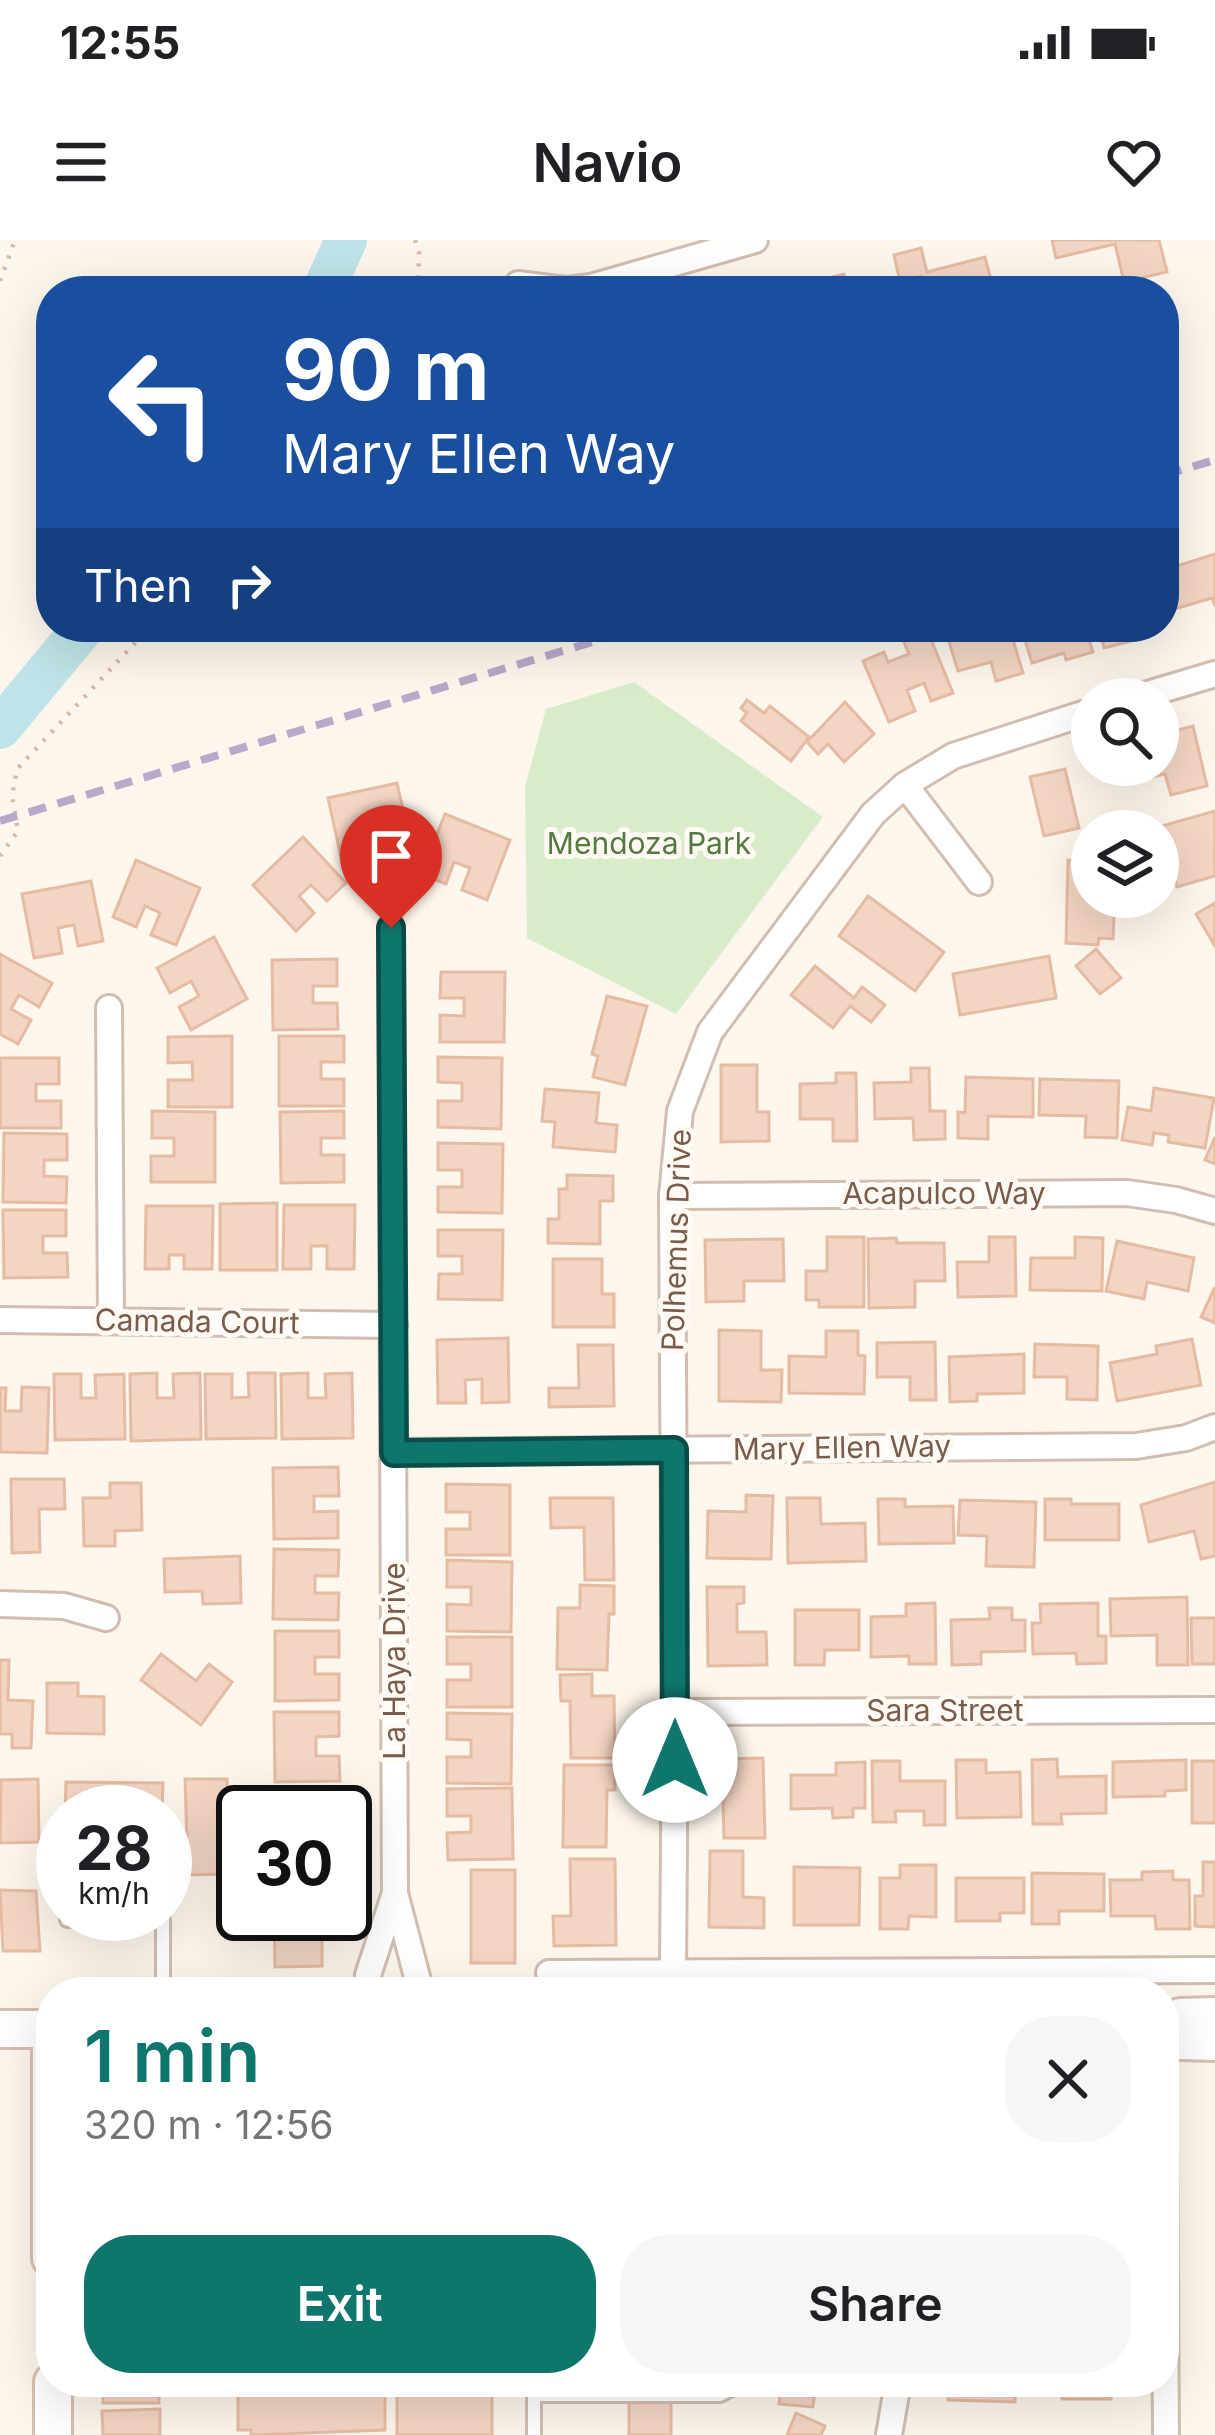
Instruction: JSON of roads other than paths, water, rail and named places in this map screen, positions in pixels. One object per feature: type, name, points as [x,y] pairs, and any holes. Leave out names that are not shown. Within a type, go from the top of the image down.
[{"type":"street","points":[[629,276],[755,240]]},
{"type":"street","points":[[1179,685],[1215,674]]},
{"type":"street","name":"Polhemus Drive","points":[[673,1971],[672,1196],[680,1111],[710,1032],[854,836],[905,785],[952,756],[1071,717]]},
{"type":"street","points":[[905,785],[979,882]]},
{"type":"street","name":"La Haya Drive","points":[[368,1977],[394,1893],[391,928]]},
{"type":"street","points":[[110,1007],[111,1321]]},
{"type":"street","name":"Acapulco Way","points":[[672,1196],[1127,1193],[1215,1211]]},
{"type":"street","name":"Camada Court","points":[[0,1320],[394,1325]]},
{"type":"street","name":"Mary Ellen Way","points":[[394,1453],[1136,1446],[1161,1444],[1215,1427]]},
{"type":"street","points":[[0,1604],[64,1606],[106,1618]]},
{"type":"street","name":"Sara Street","points":[[675,1712],[1215,1710]]},
{"type":"street","points":[[394,1893],[418,1977]]},
{"type":"street","points":[[549,1973],[1215,1970]]},
{"type":"street","points":[[1179,2018],[1215,2015]]},
{"type":"street","points":[[0,2030],[36,2029]]},
{"type":"street","points":[[1179,2039],[1215,2042]]},
{"type":"street","points":[[52,2397],[53,2435]]},
{"type":"street","points":[[889,2435],[895,2397]]},
{"type":"street","points":[[1166,2397],[1166,2435]]},
{"type":"lane","points":[[164,1941],[164,1977]]},
{"type":"lane","points":[[534,2397],[534,2435]]},
{"type":"waterway","points":[[330,276],[346,240]]},
{"type":"waterway","points":[[0,728],[72,642]]},
{"type":"railway","points":[[1179,471],[1215,460]]},
{"type":"railway","points":[[0,821],[592,642]]},
{"type":"park label","name":"Mendoza Park","points":[[649,844]]}]
